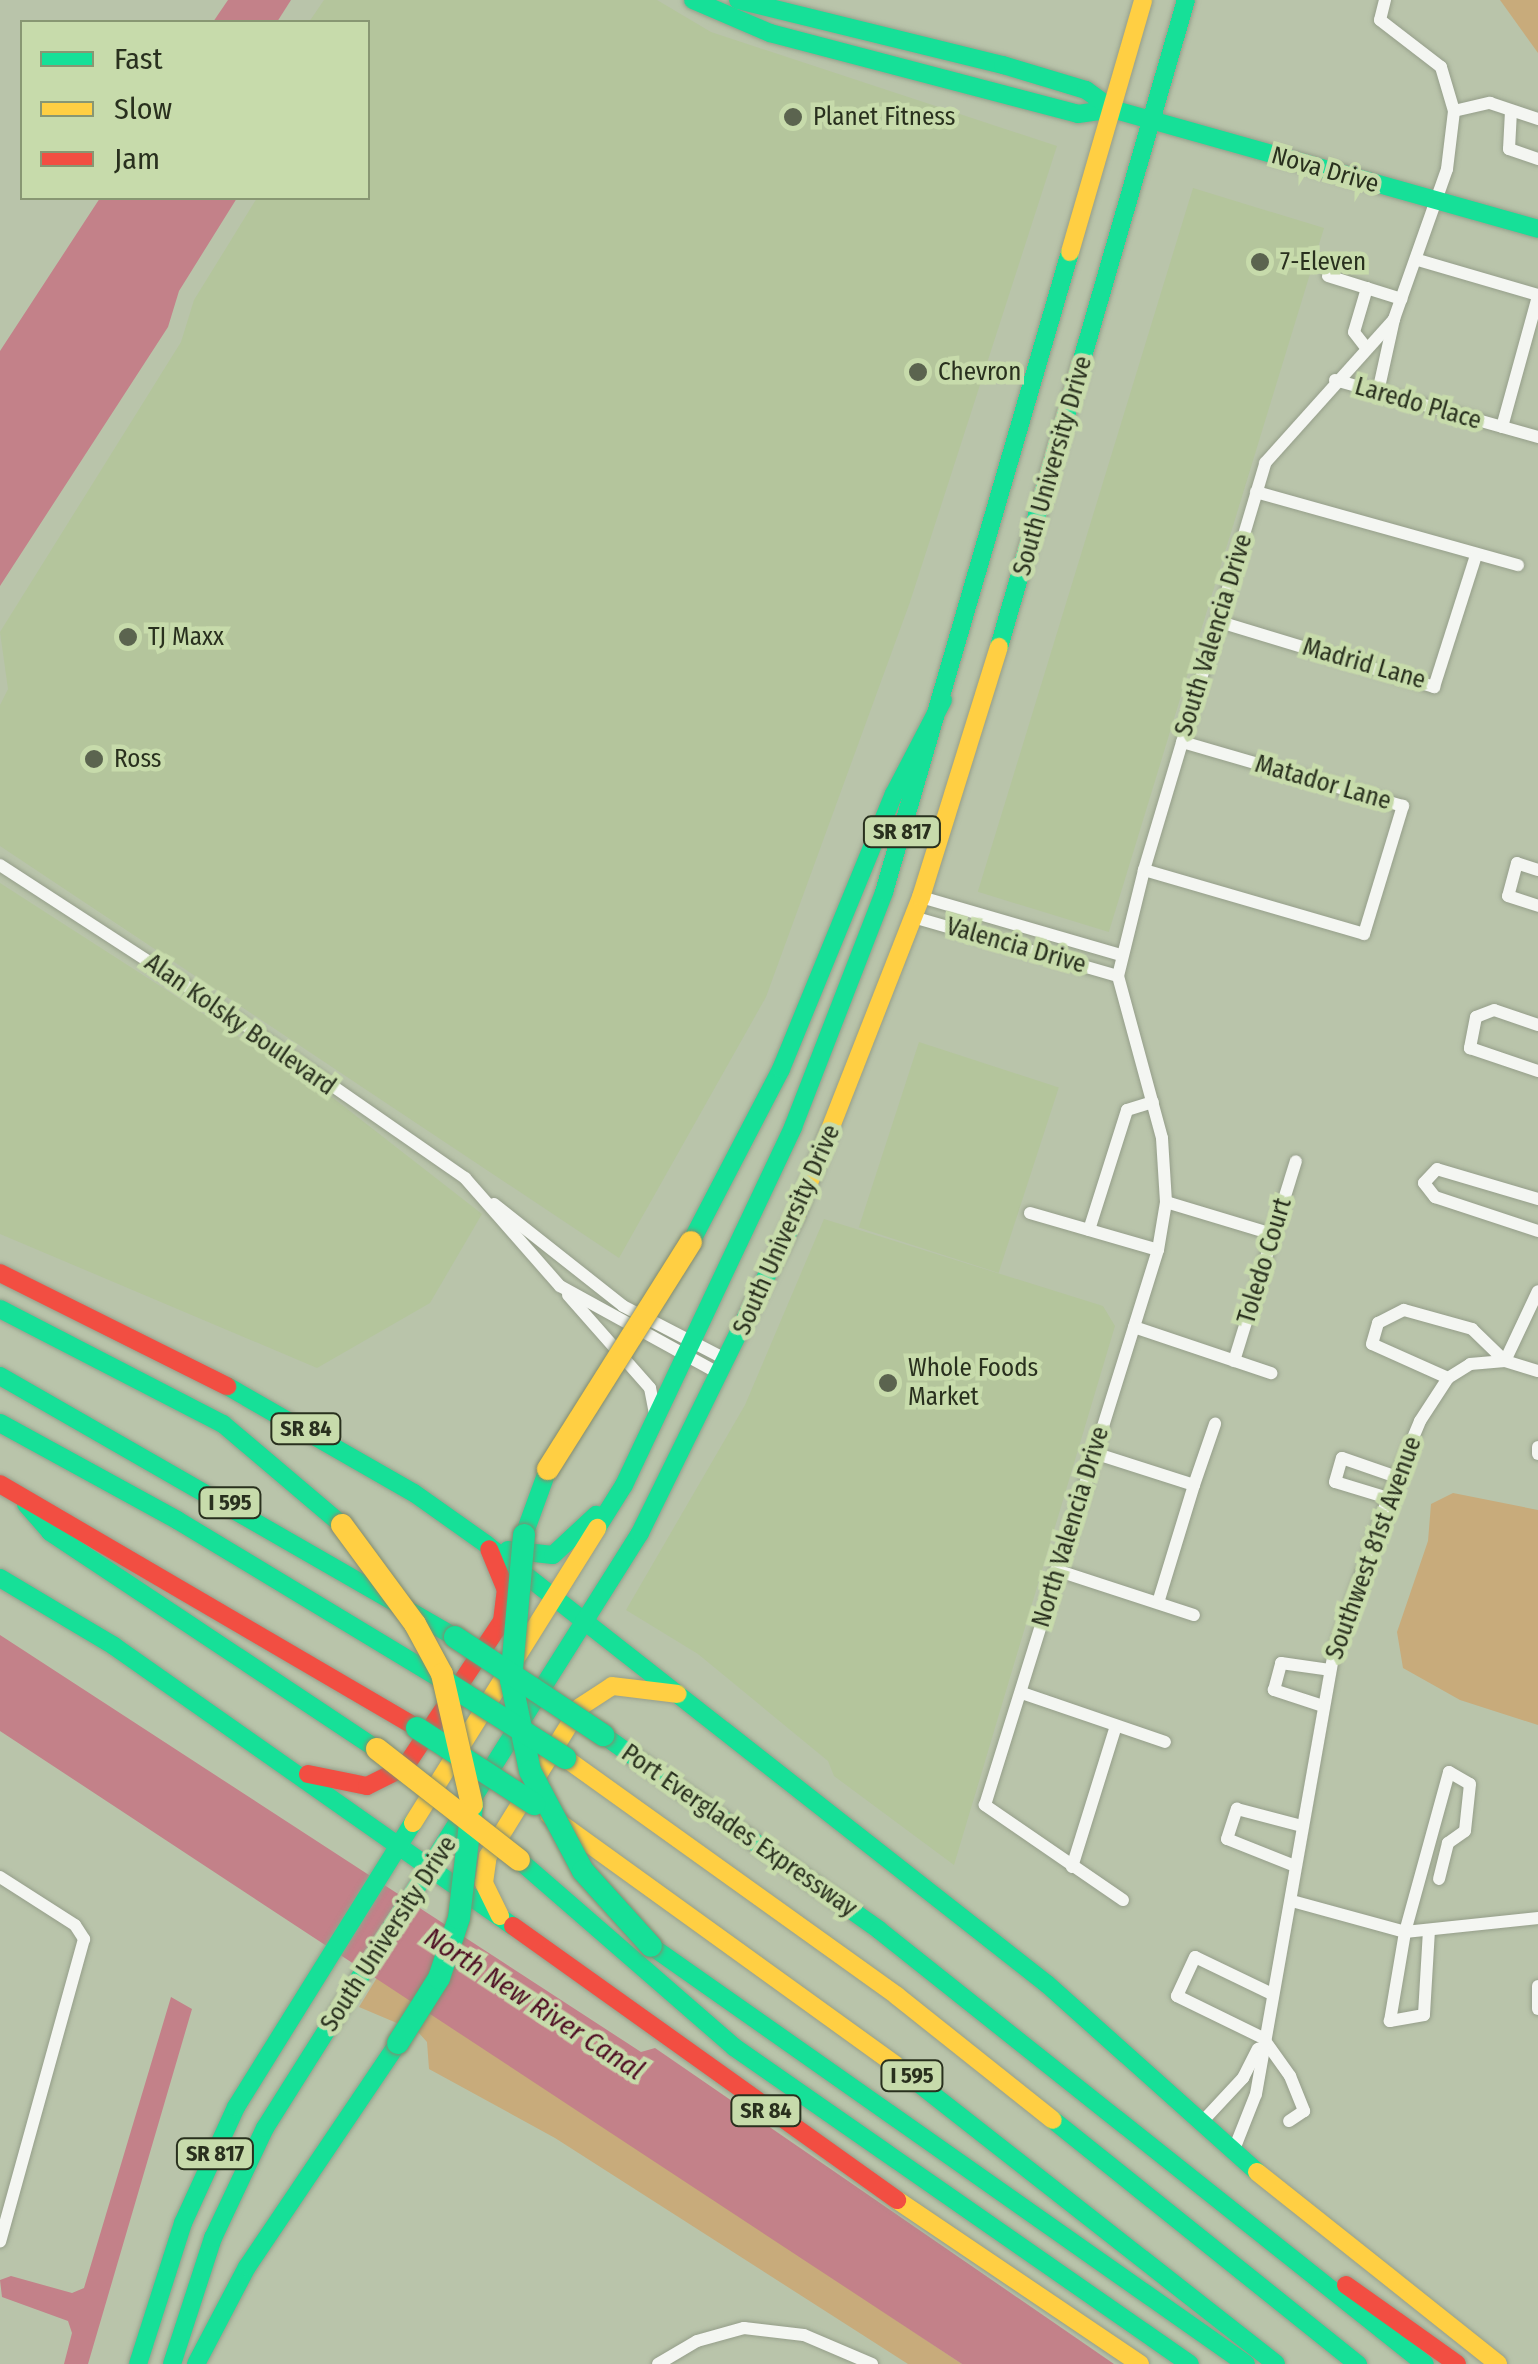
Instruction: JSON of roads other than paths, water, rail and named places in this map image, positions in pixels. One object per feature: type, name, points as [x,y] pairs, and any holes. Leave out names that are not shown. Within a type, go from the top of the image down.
[{"type":"main road","name":"Nova Drive","points":[[693,0],[770,33],[1078,114],[1112,109]]},
{"type":"main road","name":"Nova Drive","points":[[738,0],[1086,90],[1112,109],[1538,230]]},
{"type":"main road","name":"South University Drive","points":[[138,2364],[184,2223],[236,2108],[326,1960],[559,1597],[624,1485],[691,1351],[824,1054],[943,700],[1143,0]]},
{"type":"main road","name":"South University Drive","points":[[172,2364],[213,2238],[265,2128],[589,1620],[724,1367],[816,1170],[917,907],[1038,525],[1186,0]]},
{"type":"main road","points":[[943,700],[894,794],[781,1069],[691,1242],[548,1469],[524,1535],[510,1636],[511,1680],[530,1771],[583,1871],[651,1946],[1246,2364]]},
{"type":"main road","name":"SR 84","points":[[0,1273],[263,1404],[486,1544],[559,1597],[1046,1984],[1233,2152],[1498,2364]]},
{"type":"main road","points":[[0,1309],[223,1424],[342,1525],[406,1609],[442,1674],[470,1777],[474,1819],[459,1918],[439,1978],[248,2266],[196,2364]]},
{"type":"main road","name":"Port Everglades Expressway","points":[[0,1376],[455,1638],[603,1736],[879,1930],[1425,2364]]},
{"type":"main road","points":[[0,1423],[192,1529],[565,1758],[897,1996],[1358,2364]]},
{"type":"main road","points":[[486,1544],[536,1557],[560,1552],[624,1485]]},
{"type":"main road","points":[[9,1489],[50,1532],[377,1748],[520,1860],[734,2047],[1190,2364]]},
{"type":"main road","name":"I 595","points":[[9,1489],[417,1728],[534,1804],[825,2010],[1276,2364]]},
{"type":"main road","points":[[297,1772],[368,1786],[405,1767],[502,1620],[506,1590],[486,1544]]},
{"type":"main road","name":"SR 84","points":[[0,1578],[402,1844],[507,1927],[1140,2364]]},
{"type":"main road","points":[[507,1927],[489,1899],[484,1868],[580,1707],[612,1686],[685,1695]]},
{"type":"main road","points":[[1211,2192],[1456,2364]]},
{"type":"street","points":[[1386,0],[1380,20],[1441,68],[1454,111],[1490,103],[1538,119]]},
{"type":"street","name":"South Valencia Drive","points":[[1121,955],[1256,492],[1275,447],[1364,345],[1394,319],[1436,201],[1454,138],[1454,111]]},
{"type":"street","points":[[1511,111],[1509,149],[1538,160]]},
{"type":"street","name":"Laredo Place","points":[[1418,260],[1538,296],[1502,428]]},
{"type":"street","points":[[1328,276],[1402,299]]},
{"type":"street","points":[[1364,345],[1354,332],[1367,288]]},
{"type":"street","points":[[1378,392],[1394,319]]},
{"type":"street","name":"Laredo Place","points":[[1335,380],[1538,437]]},
{"type":"street","points":[[1256,492],[1518,566]]},
{"type":"street","name":"Madrid Lane","points":[[1220,622],[1434,687],[1476,555]]},
{"type":"street","name":"Matador Lane","points":[[1144,870],[1364,934],[1404,806],[1182,742]]},
{"type":"street","points":[[1538,870],[1517,863],[1508,896],[1538,906]]},
{"type":"street","name":"Alan Kolsky Boulevard","points":[[0,865],[220,1007],[476,1190],[580,1278],[691,1351]]},
{"type":"street","name":"Valencia Drive","points":[[917,907],[1121,955]]},
{"type":"street","name":"Valencia Drive","points":[[917,907],[1118,976]]},
{"type":"street","name":"North Valencia Drive","points":[[1072,1867],[985,1806],[1158,1250],[1166,1202],[1154,1102],[1118,976],[1121,955]]},
{"type":"street","points":[[1538,1026],[1494,1010],[1476,1017],[1470,1048],[1538,1070]]},
{"type":"street","points":[[1089,1230],[1128,1110],[1154,1102]]},
{"type":"street","name":"Toledo Court","points":[[1234,1361],[1296,1161]]},
{"type":"street","points":[[1538,1198],[1437,1169],[1424,1183],[1435,1197],[1538,1232]]},
{"type":"street","name":"Alan Kolsky Boulevard","points":[[476,1190],[560,1286],[724,1367]]},
{"type":"street","points":[[1166,1202],[1272,1234]]},
{"type":"street","points":[[1030,1212],[1158,1250]]},
{"type":"street","points":[[560,1286],[650,1388],[656,1422]]},
{"type":"street","points":[[1505,1360],[1538,1291]]},
{"type":"street","points":[[1505,1360],[1470,1364],[1448,1378],[1372,1344],[1378,1322],[1404,1310],[1472,1330],[1505,1360],[1538,1371]]},
{"type":"street","points":[[1134,1328],[1271,1373]]},
{"type":"street","name":"Southwest 81st Avenue","points":[[1233,2152],[1248,2124],[1292,1901],[1330,1670],[1388,1498],[1448,1378]]},
{"type":"street","points":[[1158,1603],[1215,1424]]},
{"type":"street","points":[[1094,1453],[1194,1485]]},
{"type":"street","points":[[1388,1498],[1335,1482],[1342,1458],[1397,1476]]},
{"type":"street","points":[[1056,1570],[1194,1615]]},
{"type":"street","points":[[1323,1706],[1274,1690],[1281,1663],[1330,1670]]},
{"type":"street","points":[[1022,1693],[1166,1742]]},
{"type":"street","points":[[1116,1726],[1072,1867],[1123,1900]]},
{"type":"street","points":[[1429,1930],[1424,2016],[1390,2021],[1405,1932],[1448,1772],[1470,1784],[1465,1831],[1448,1843],[1439,1879]]},
{"type":"street","points":[[1295,1866],[1227,1839],[1237,1808],[1302,1826]]},
{"type":"street","points":[[0,1876],[75,1925],[84,1939],[0,2242]]},
{"type":"street","points":[[1292,1901],[1405,1932],[1538,1918]]},
{"type":"street","points":[[1272,1994],[1195,1957],[1178,1996],[1264,2038],[1304,2112],[1290,2121]]},
{"type":"street","points":[[1538,1986],[1538,2009]]},
{"type":"street","name":"Southwest 81st Avenue","points":[[1200,2123],[1243,2078],[1264,2038]]},
{"type":"street","points":[[658,2364],[697,2341],[744,2328],[804,2334],[872,2364]]},
{"type":"water","points":[[228,0],[291,0],[278,20],[214,20]]},
{"type":"water","points":[[99,200],[236,200],[179,291],[168,327],[0,586],[0,351]]},
{"type":"water","name":"North New River Canal","points":[[0,1635],[641,2052],[655,2048],[1114,2364],[962,2364],[0,1731]]},
{"type":"water","points":[[171,1997],[192,2009],[88,2364],[64,2364],[72,2333],[68,2321],[2,2297],[0,2280],[11,2276],[72,2293],[84,2288]]},
{"type":"place","name":"Planet Fitness","points":[[793,117]]},
{"type":"place","name":"7-Eleven","points":[[1260,262]]},
{"type":"place","name":"Chevron","points":[[918,372]]},
{"type":"place","name":"TJ Maxx","points":[[128,637]]},
{"type":"place","name":"Ross","points":[[94,759]]},
{"type":"place","name":"Whole Foods Market","points":[[888,1383]]}]
